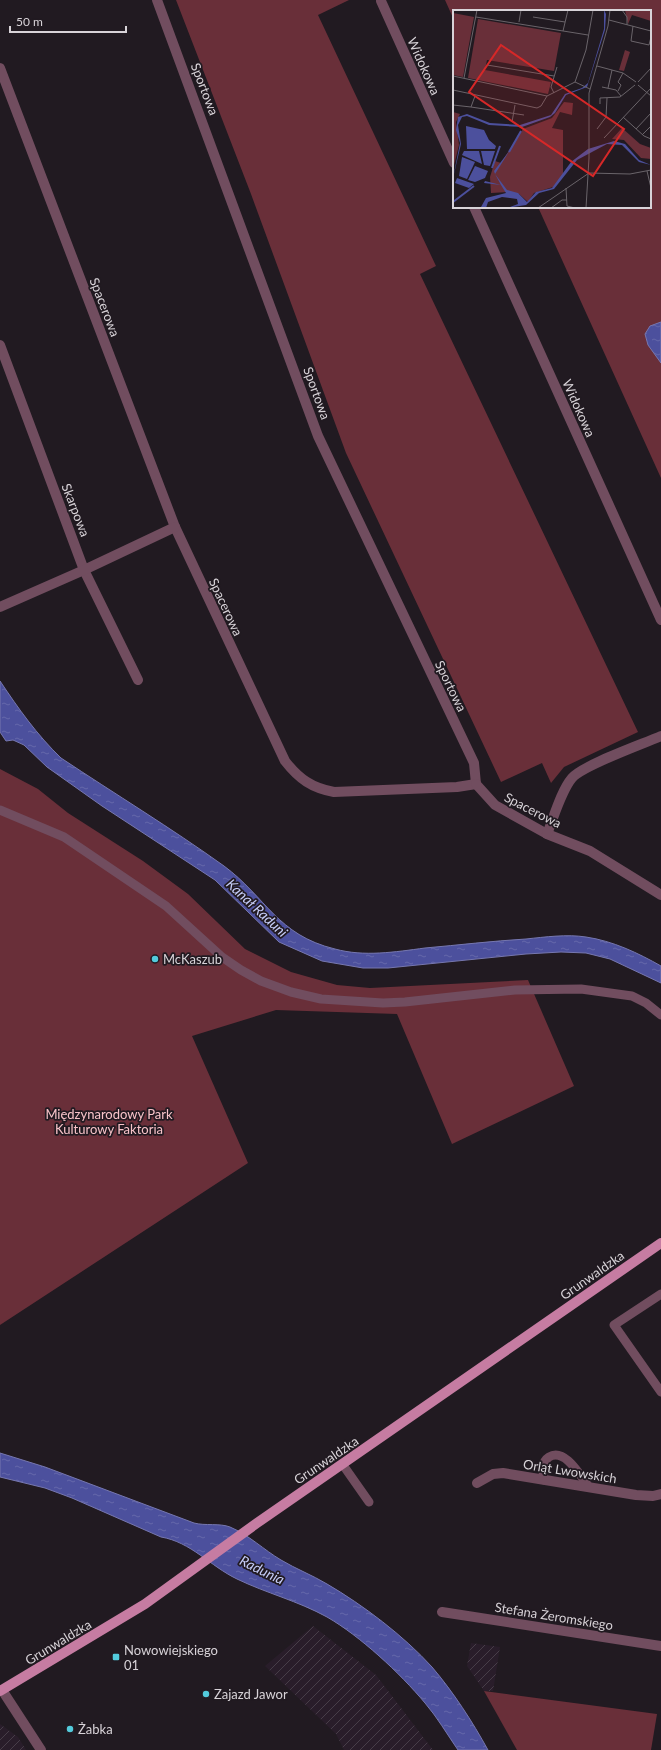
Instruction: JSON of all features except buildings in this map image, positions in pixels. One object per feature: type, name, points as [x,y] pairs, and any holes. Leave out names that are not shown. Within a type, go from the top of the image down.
[{"type":"main road","name":"Grunwaldzka","points":[[1,1690],[144,1604],[257,1523],[661,1243]]},
{"type":"street","name":"Sportowa","points":[[157,0],[318,436],[474,763],[476,784]]},
{"type":"street","name":"Widokowa","points":[[381,1],[453,161]]},
{"type":"street","name":"Spacerowa","points":[[0,68],[3,83],[175,527],[285,761],[305,782],[318,789],[334,792],[457,787],[476,784],[495,805],[547,834],[590,851],[661,895]]},
{"type":"street","name":"Widokowa","points":[[474,208],[661,620]]},
{"type":"street","name":"Skarpowa","points":[[0,345],[84,570],[138,680]]},
{"type":"street","points":[[0,606],[84,570],[175,527]]},
{"type":"street","points":[[547,834],[573,776],[590,766],[661,736]]},
{"type":"street","name":"Orląt Lwowskich","points":[[477,1483],[492,1474],[503,1473],[640,1495],[653,1496],[661,1494]]},
{"type":"street","name":"Stefana Żeromskiego","points":[[442,1612],[661,1646]]},
{"type":"street","points":[[1,1690],[41,1750]]},
{"type":"lane","points":[[0,810],[64,837],[166,906],[222,957],[241,970],[261,981],[291,992],[321,999],[383,1003],[412,1002],[476,993],[515,990],[582,989],[632,996],[646,1003],[661,1015]]},
{"type":"lane","points":[[661,1294],[614,1324],[661,1392]]},
{"type":"lane","points":[[544,1480],[543,1466],[547,1458],[553,1455],[558,1455],[572,1464],[588,1487]]},
{"type":"lane","points":[[343,1464],[369,1502]]},
{"type":"shaded area","points":[[313,1626],[376,1675],[433,1750],[344,1750],[336,1734],[265,1666]]},
{"type":"shaded area","points":[[471,1643],[500,1647],[493,1691],[484,1691],[467,1666]]},
{"type":"shaded area","points":[[0,1724],[18,1737],[26,1750],[0,1750]]},
{"type":"green space","points":[[176,0],[349,0],[318,15],[436,266],[420,274],[638,732],[564,767],[551,783],[542,763],[501,782],[346,453],[251,194]]},
{"type":"green space","points":[[445,0],[661,0],[661,478],[538,208],[651,208],[651,10],[453,10],[453,18]]},
{"type":"green space","name":"Międzynarodowy Park Kulturowy Faktoria","points":[[0,769],[38,789],[68,813],[143,861],[188,894],[245,949],[291,972],[337,985],[370,988],[528,980],[574,1086],[452,1144],[397,1014],[276,1010],[192,1036],[248,1163],[0,1325]]},
{"type":"green space","points":[[484,1691],[657,1714],[651,1750],[517,1750]]},
{"type":"water","points":[[661,322],[661,363],[648,345],[645,334],[650,326]]},
{"type":"water","name":"Kanał Raduni","points":[[0,681],[28,721],[61,758],[224,866],[251,890],[285,925],[315,943],[335,949],[357,953],[380,953],[548,937],[579,936],[606,941],[634,952],[661,966],[661,983],[610,959],[586,953],[561,952],[526,954],[388,968],[363,968],[322,961],[279,942],[215,880],[102,806],[47,767],[24,745],[13,740],[6,741],[0,732]]},
{"type":"water","name":"Radunia","points":[[0,1453],[45,1467],[194,1523],[230,1527],[244,1534],[281,1560],[341,1592],[369,1611],[421,1655],[448,1687],[476,1728],[488,1750],[458,1750],[438,1720],[415,1691],[379,1656],[353,1634],[327,1617],[305,1606],[259,1589],[227,1574],[182,1544],[161,1537],[72,1498],[45,1488],[0,1477]]},
{"type":"place","name":"McKaszub","points":[[155,959]]},
{"type":"place","name":"Nowowiejskiego 01","points":[[116,1657]]},
{"type":"place","name":"Zajazd Jawor","points":[[206,1694]]},
{"type":"place","name":"Żabka","points":[[70,1729]]}]
